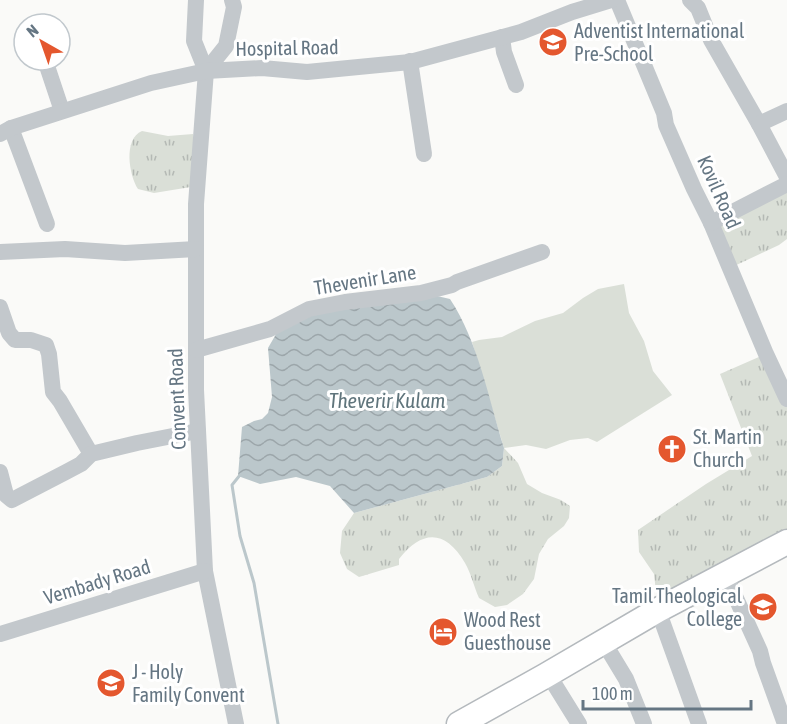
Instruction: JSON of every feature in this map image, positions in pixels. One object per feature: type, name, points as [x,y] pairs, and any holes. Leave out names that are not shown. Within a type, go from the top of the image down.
[{"type":"highway","points":[[466,722],[658,610],[787,542]]},
{"type":"street","points":[[196,0],[194,41],[206,71],[226,46],[234,7],[231,0]]},
{"type":"street","name":"Hospital Road","points":[[5,131],[151,83],[206,71],[262,68],[307,72],[410,61],[522,32],[572,12],[611,0]]},
{"type":"street","name":"Kovil Road","points":[[617,0],[664,113],[666,125],[787,399]]},
{"type":"street","points":[[690,0],[698,8],[711,40],[787,177]]},
{"type":"street","points":[[502,37],[504,52],[516,85]]},
{"type":"street","points":[[410,61],[424,154]]},
{"type":"street","name":"Convent Road","points":[[206,71],[196,204],[196,390],[206,571],[236,724]]},
{"type":"street","points":[[49,72],[62,111]]},
{"type":"street","points":[[759,124],[787,111]]},
{"type":"street","points":[[5,131],[47,225]]},
{"type":"street","points":[[711,223],[787,184]]},
{"type":"street","points":[[0,252],[65,249],[125,253],[196,249]]},
{"type":"street","name":"Thevenir Lane","points":[[196,350],[270,329],[309,309],[345,302],[421,293],[452,285],[542,252]]},
{"type":"street","points":[[0,307],[9,333],[15,340],[31,340],[46,345],[53,392],[91,454]]},
{"type":"street","points":[[0,472],[6,495],[12,500],[81,464],[91,454],[198,431]]},
{"type":"street","name":"Vembady Road","points":[[0,634],[206,571]]},
{"type":"street","points":[[724,574],[760,651],[785,724]]},
{"type":"street","points":[[658,610],[699,724]]},
{"type":"street","points":[[603,641],[626,679],[644,724]]},
{"type":"street","points":[[549,674],[579,724]]},
{"type":"green space","points":[[142,131],[168,136],[193,134],[197,186],[154,193],[138,189],[130,167],[130,149],[136,135]]},
{"type":"green space","points":[[787,184],[787,239],[730,268],[717,221]]},
{"type":"green space","points":[[624,284],[629,313],[644,341],[653,371],[672,395],[597,442],[588,438],[570,440],[546,449],[526,445],[504,448],[472,342],[502,337],[535,321],[563,313],[598,289]]},
{"type":"green space","points":[[766,354],[787,399],[787,542],[658,610],[654,574],[639,552],[638,530],[752,456],[720,374]]},
{"type":"green space","points":[[504,448],[518,463],[527,484],[570,506],[569,518],[564,526],[548,539],[539,554],[534,579],[523,594],[507,605],[495,607],[479,598],[467,567],[457,552],[441,539],[433,537],[416,543],[408,549],[399,559],[399,565],[359,577],[347,569],[340,553],[342,531],[354,513],[487,477],[502,466]]},
{"type":"water","name":"Theverir Kulam","points":[[437,296],[450,299],[468,333],[504,448],[502,466],[487,477],[354,513],[330,486],[296,477],[260,484],[238,476],[242,427],[262,419],[268,413],[272,397],[268,348],[279,329],[324,309]]},
{"type":"waterway","points":[[240,475],[232,485],[240,536],[254,583],[278,724]]},
{"type":"place","name":"Adventist International Pre-School","points":[[553,42]]},
{"type":"place","name":"St. Martin Church","points":[[672,449]]},
{"type":"place","name":"Tamil Theological College","points":[[763,607]]},
{"type":"place","name":"Wood Rest Guesthouse","points":[[443,632]]},
{"type":"place","name":"J - Holy Family Convent","points":[[111,683]]}]
